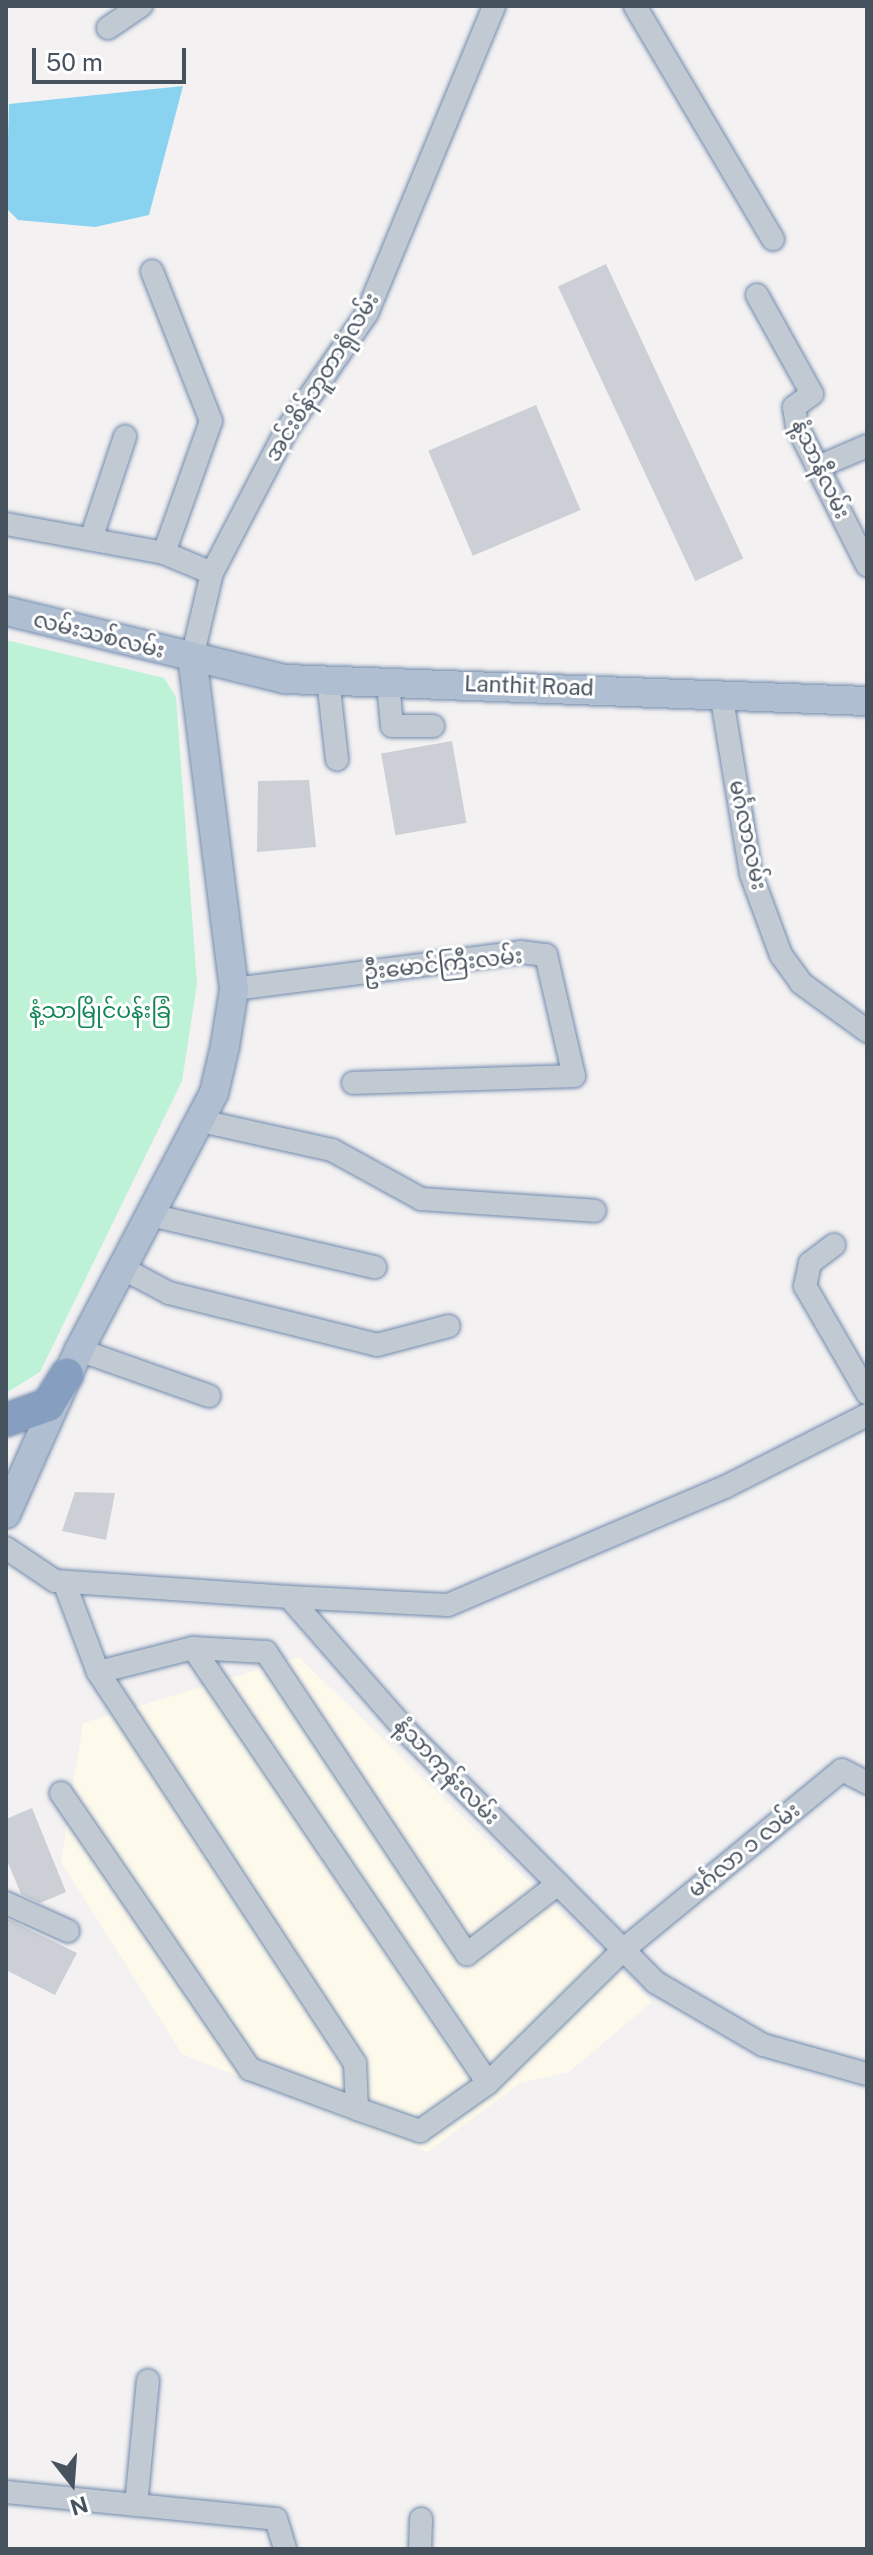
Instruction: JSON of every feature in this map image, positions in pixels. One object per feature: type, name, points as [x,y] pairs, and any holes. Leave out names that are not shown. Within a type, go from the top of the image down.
[{"type":"highway","points":[[6,1420],[48,1405],[73,1362]]},
{"type":"main road","name":"လမ်းသစ်လမ်း","points":[[6,611],[192,658]]},
{"type":"main road","name":"Lanthit Road","points":[[192,658],[328,680],[867,701]]},
{"type":"main road","points":[[6,1514],[73,1362],[122,1268],[155,1216],[214,1093],[234,989],[192,658]]},
{"type":"street","points":[[108,28],[141,6]]},
{"type":"street","name":"အင်းစိန်ဘူတာရုံလမ်း","points":[[192,658],[212,573],[286,431],[367,313],[494,6]]},
{"type":"street","points":[[635,6],[773,239]]},
{"type":"street","points":[[152,271],[211,421],[164,553]]},
{"type":"street","name":"နံ့သာနီလမ်း","points":[[757,295],[812,394],[794,407],[818,467],[867,565]]},
{"type":"street","points":[[91,539],[125,437]]},
{"type":"street","points":[[818,467],[867,446]]},
{"type":"street","points":[[6,524],[164,553],[212,573]]},
{"type":"street","points":[[328,680],[337,759]]},
{"type":"street","points":[[388,682],[392,726],[433,726]]},
{"type":"street","name":"မင်္ဂလာလမ်း","points":[[721,693],[751,874],[781,955],[801,983],[867,1031]]},
{"type":"street","name":"ဦးမောင်ကြီးလမ်း","points":[[234,989],[521,952],[546,955],[574,1076],[353,1083]]},
{"type":"street","points":[[201,1121],[332,1150],[421,1199],[595,1211]]},
{"type":"street","points":[[155,1216],[375,1267]]},
{"type":"street","points":[[834,1245],[810,1263],[805,1286],[867,1393]]},
{"type":"street","points":[[122,1268],[169,1293],[377,1345],[449,1326]]},
{"type":"street","points":[[73,1362],[209,1396]]},
{"type":"street","points":[[6,1548],[64,1582],[448,1605],[725,1487],[867,1415]]},
{"type":"street","points":[[64,1582],[98,1672],[355,2063],[357,2109]]},
{"type":"street","name":"နံ့သာကုန်းလမ်း","points":[[289,1597],[408,1733],[655,1982],[763,2045],[867,2074]]},
{"type":"street","points":[[98,1672],[193,1648],[266,1652],[467,1954],[558,1884]]},
{"type":"street","points":[[193,1648],[488,2083]]},
{"type":"street","name":"မင်္ဂလာ ၁ လမ်း","points":[[623,1950],[842,1770],[867,1783]]},
{"type":"street","points":[[61,1793],[250,2069],[420,2131],[488,2083],[623,1950]]},
{"type":"street","points":[[6,1903],[68,1931]]},
{"type":"street","points":[[136,2505],[148,2381]]},
{"type":"street","points":[[6,2492],[276,2519],[285,2549]]},
{"type":"street","points":[[420,2549],[421,2519]]},
{"type":"shaded area","points":[[299,1657],[652,2002],[569,2072],[520,2083],[427,2152],[182,2054],[61,1862],[83,1723]]},
{"type":"green space","name":"နံ့သာမြိုင်ပန်းခြံ","points":[[6,640],[164,678],[176,697],[197,984],[182,1081],[40,1372],[6,1393]]},
{"type":"water","points":[[183,86],[149,215],[95,227],[18,220],[6,208],[9,104]]},
{"type":"building","points":[[606,264],[743,559],[695,581],[558,286]]},
{"type":"building","points":[[536,405],[581,510],[473,556],[428,451]]},
{"type":"building","points":[[452,741],[466,823],[396,835],[381,754]]},
{"type":"building","points":[[309,780],[316,847],[257,852],[258,781]]},
{"type":"building","points":[[75,1492],[115,1493],[106,1540],[62,1531]]},
{"type":"building","points":[[32,1808],[66,1892],[40,1903],[21,1894],[6,1858],[6,1819]]},
{"type":"building","points":[[6,1918],[77,1953],[55,1995],[6,1970]]}]
